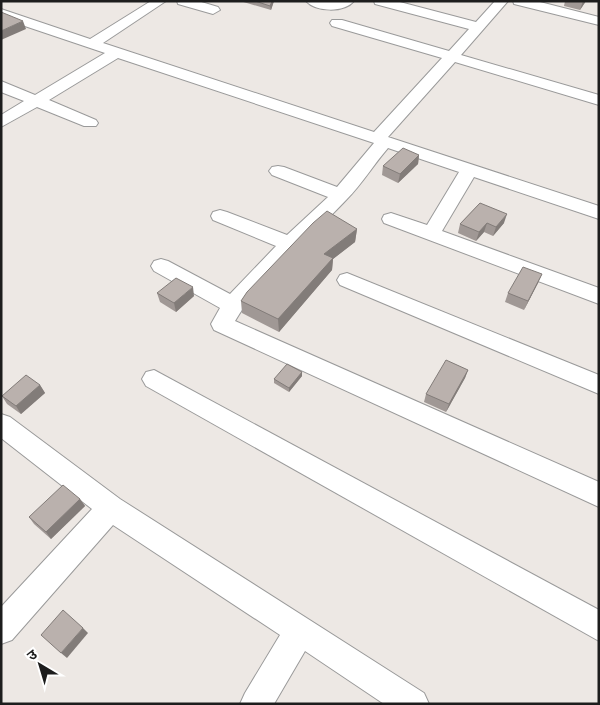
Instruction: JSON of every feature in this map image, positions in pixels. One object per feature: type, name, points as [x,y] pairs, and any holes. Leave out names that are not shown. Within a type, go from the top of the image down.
[{"type":"street","points":[[92,44],[160,1]]},
{"type":"street","points":[[183,1],[213,10]]},
{"type":"street","points":[[312,1],[335,7],[340,7],[348,1]]},
{"type":"street","points":[[380,1],[479,26]]},
{"type":"street","points":[[502,1],[450,58],[381,140],[341,195],[290,244],[232,305],[222,324],[599,495]]},
{"type":"street","points":[[519,1],[599,20]]},
{"type":"street","points":[[1,13],[116,53],[470,169],[599,214]]},
{"type":"street","points":[[337,23],[450,58],[599,100]]},
{"type":"street","points":[[1,122],[116,53]]},
{"type":"street","points":[[1,86],[90,123]]},
{"type":"street","points":[[431,234],[470,169]]},
{"type":"street","points":[[278,171],[341,195]]},
{"type":"street","points":[[220,216],[290,244]]},
{"type":"street","points":[[391,219],[599,296]]},
{"type":"street","points":[[161,266],[232,305]]},
{"type":"street","points":[[347,280],[599,385]]},
{"type":"street","points":[[154,378],[599,626]]},
{"type":"street","points":[[1,424],[111,508],[413,704]]},
{"type":"street","points":[[1,629],[111,508]]},
{"type":"street","points":[[256,704],[300,631]]},
{"type":"building","points":[[255,1],[272,1],[270,6]]},
{"type":"building","points":[[1,12],[23,21],[1,31]]},
{"type":"building","points":[[403,148],[419,155],[400,174],[383,166]]},
{"type":"building","points":[[480,203],[507,214],[496,227],[487,223],[479,232],[460,224]]},
{"type":"building","points":[[327,211],[357,229],[324,254],[333,258],[278,319],[241,301],[247,292],[313,223]]},
{"type":"building","points":[[523,267],[542,274],[528,301],[508,293]]},
{"type":"building","points":[[176,278],[193,287],[174,303],[157,293]]},
{"type":"building","points":[[446,360],[468,370],[449,404],[426,394]]},
{"type":"building","points":[[287,364],[302,372],[289,388],[274,379]]},
{"type":"building","points":[[26,375],[40,385],[16,406],[2,396]]},
{"type":"building","points":[[63,485],[80,499],[46,532],[29,517]]},
{"type":"building","points":[[63,610],[83,628],[61,653],[41,635]]}]
